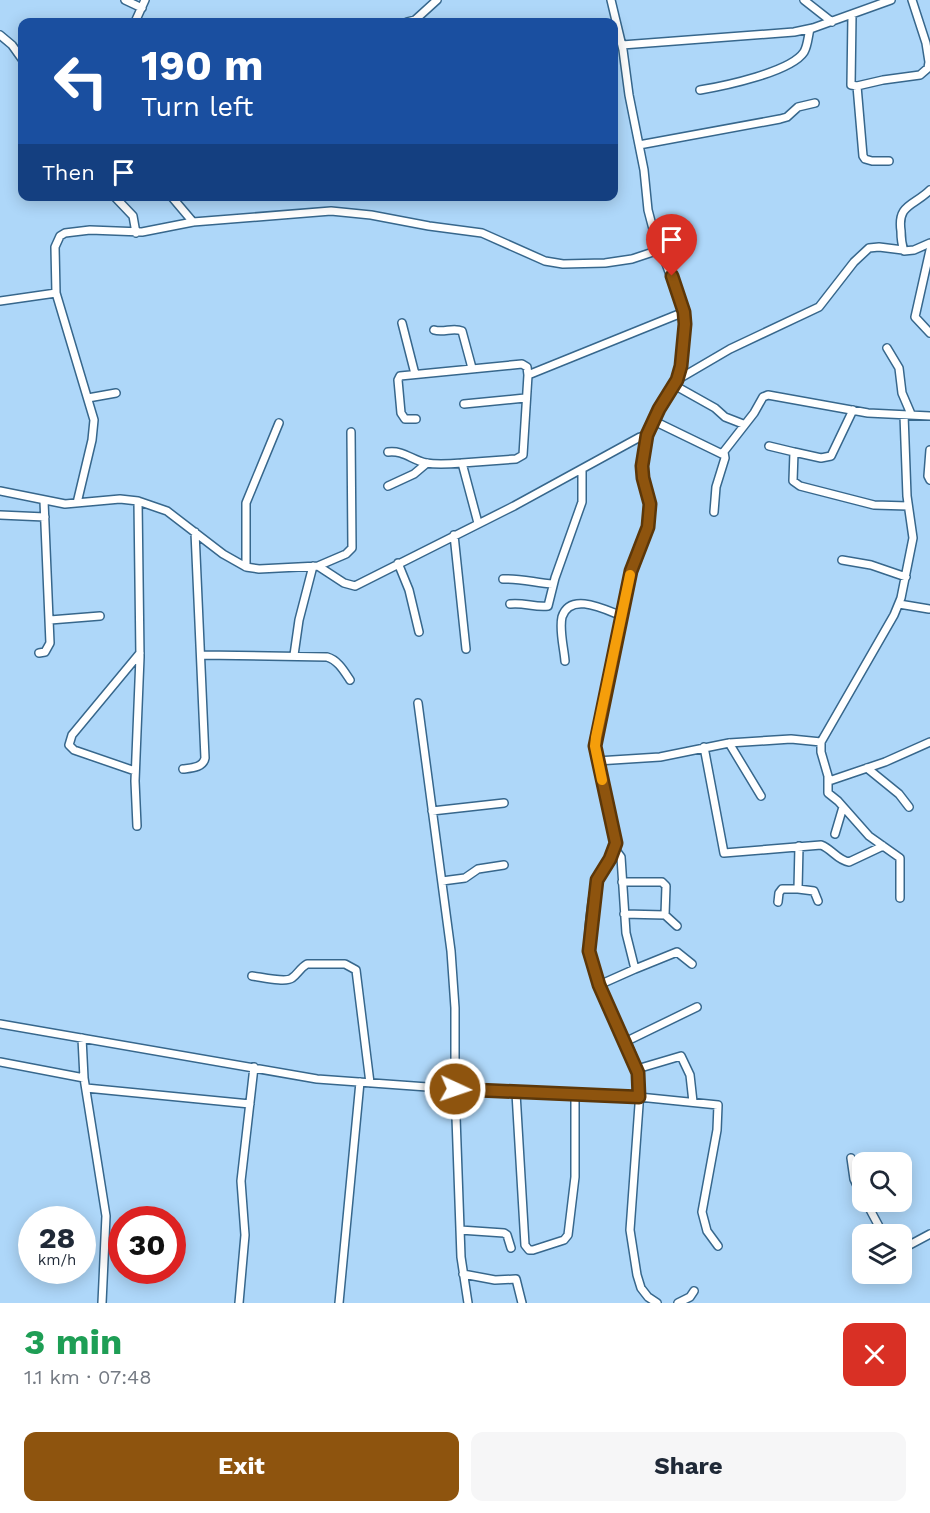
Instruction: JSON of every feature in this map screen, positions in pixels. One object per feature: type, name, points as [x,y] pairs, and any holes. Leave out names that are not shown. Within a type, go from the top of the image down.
[{"type":"street","points":[[125,0],[142,8]]},
{"type":"street","points":[[137,18],[146,0]]},
{"type":"street","points":[[417,18],[437,0]]},
{"type":"street","points":[[611,0],[615,18]]},
{"type":"street","points":[[804,0],[832,22]]},
{"type":"street","points":[[622,45],[794,32],[832,22],[891,0]]},
{"type":"street","points":[[852,15],[850,82],[854,87],[915,76],[925,72],[929,56],[912,0]]},
{"type":"street","points":[[618,29],[644,170],[648,210],[684,312],[682,359],[676,382],[647,435],[642,466],[650,504],[650,516],[631,571],[596,737],[597,761],[616,843],[615,849],[597,880],[589,951],[599,985],[637,1069],[640,1083],[630,1230],[641,1288],[657,1303]]},
{"type":"street","points":[[700,90],[748,80],[768,73],[797,58],[807,46],[810,29]]},
{"type":"street","points":[[0,35],[18,53]]},
{"type":"street","points":[[857,87],[863,156],[872,161],[889,161]]},
{"type":"street","points":[[639,145],[780,119],[787,117],[798,107],[815,103]]},
{"type":"street","points":[[903,250],[900,215],[906,207],[930,190]]},
{"type":"street","points":[[119,201],[133,216],[136,232]]},
{"type":"street","points":[[175,201],[193,222]]},
{"type":"street","points":[[77,503],[93,430],[92,410],[56,293],[55,246],[60,236],[65,233],[90,230],[136,232],[193,222],[331,211],[371,215],[482,233],[545,261],[563,264],[605,263],[632,259],[662,249]]},
{"type":"street","points":[[676,382],[730,349],[819,308],[861,253],[869,248],[914,250],[930,243]]},
{"type":"street","points":[[930,250],[915,317],[930,333]]},
{"type":"street","points":[[2,300],[56,293]]},
{"type":"street","points":[[528,375],[684,312]]},
{"type":"street","points":[[402,323],[415,374]]},
{"type":"street","points":[[434,330],[441,332],[457,329],[462,331],[472,368]]},
{"type":"street","points":[[887,348],[898,368],[908,415],[908,506],[913,538],[899,604],[821,742],[821,752],[829,781],[828,793],[869,836],[900,858],[900,898]]},
{"type":"street","points":[[388,452],[400,452],[427,463],[516,459],[523,455],[527,367],[524,364],[403,375],[398,380],[403,417],[416,419]]},
{"type":"street","points":[[676,382],[712,405],[725,417],[743,424]]},
{"type":"street","points":[[88,398],[116,393]]},
{"type":"street","points":[[714,512],[716,487],[725,458],[724,452],[743,424],[754,413],[763,397],[768,395],[876,414],[930,414]]},
{"type":"street","points":[[464,404],[525,398]]},
{"type":"street","points":[[769,446],[821,458],[831,456],[853,410]]},
{"type":"street","points":[[654,421],[720,453],[724,452]]},
{"type":"street","points":[[246,567],[246,503],[279,423]]},
{"type":"street","points":[[0,491],[44,501],[77,503],[120,499],[138,501],[166,512],[223,554],[246,567],[260,569],[316,566],[346,554],[352,548],[351,432]]},
{"type":"street","points":[[316,566],[344,583],[355,586],[362,584],[398,563],[582,469],[640,436],[647,435]]},
{"type":"street","points":[[930,450],[930,480]]},
{"type":"street","points":[[794,452],[792,477],[797,485],[874,505],[908,506]]},
{"type":"street","points":[[388,486],[420,471],[427,463]]},
{"type":"street","points":[[462,463],[478,523]]},
{"type":"street","points":[[510,604],[521,603],[546,607],[549,603],[553,584],[582,502],[582,469]]},
{"type":"street","points":[[39,653],[45,652],[48,647],[50,620],[44,501]]},
{"type":"street","points":[[137,826],[135,771],[140,653],[138,501]]},
{"type":"street","points":[[0,515],[45,517]]},
{"type":"street","points":[[183,770],[200,766],[205,762],[195,532]]},
{"type":"street","points":[[454,535],[466,649]]},
{"type":"street","points":[[842,560],[871,565],[906,577]]},
{"type":"street","points":[[398,563],[409,590],[420,632]]},
{"type":"street","points":[[294,656],[299,620],[316,566]]},
{"type":"street","points":[[503,579],[553,584]]},
{"type":"street","points":[[565,661],[562,623],[567,610],[576,604],[583,603],[622,616]]},
{"type":"street","points":[[899,604],[929,609]]},
{"type":"street","points":[[50,620],[100,616]]},
{"type":"street","points":[[135,771],[74,750],[69,745],[72,735],[140,653]]},
{"type":"street","points":[[201,655],[321,656],[333,659],[350,680]]},
{"type":"street","points":[[418,703],[452,962],[460,1230],[463,1274],[468,1303]]},
{"type":"street","points":[[597,761],[660,757],[729,743],[791,739],[821,742]]},
{"type":"street","points":[[829,781],[930,742]]},
{"type":"street","points":[[729,743],[761,796]]},
{"type":"street","points":[[704,747],[724,853],[825,846],[838,859],[849,862],[883,846]]},
{"type":"street","points":[[867,768],[899,794],[909,807]]},
{"type":"street","points":[[432,811],[504,803]]},
{"type":"street","points":[[835,834],[843,807]]},
{"type":"street","points":[[798,889],[799,846]]},
{"type":"street","points":[[615,849],[621,857],[626,933],[635,969]]},
{"type":"street","points":[[442,881],[465,878],[478,869],[504,865]]},
{"type":"street","points":[[622,882],[663,882],[666,886],[665,915]]},
{"type":"street","points":[[778,902],[782,889],[814,891],[818,901]]},
{"type":"street","points":[[624,914],[665,915],[677,926]]},
{"type":"street","points":[[599,985],[677,952],[692,964]]},
{"type":"street","points":[[252,976],[287,981],[307,964],[345,964],[354,967],[358,975],[370,1083]]},
{"type":"street","points":[[625,1042],[697,1008]]},
{"type":"street","points":[[0,1024],[317,1078],[516,1093],[639,1097],[718,1105],[717,1130],[702,1212],[707,1231],[718,1246]]},
{"type":"street","points":[[82,1038],[84,1078],[106,1216],[102,1303]]},
{"type":"street","points":[[637,1069],[681,1056],[690,1075],[693,1102]]},
{"type":"street","points":[[0,1062],[84,1078]]},
{"type":"street","points":[[239,1303],[245,1234],[241,1181],[254,1067]]},
{"type":"street","points":[[339,1303],[360,1082]]},
{"type":"street","points":[[86,1088],[250,1104]]},
{"type":"street","points":[[516,1093],[525,1245],[529,1250],[564,1240],[568,1235],[575,1177],[575,1096]]},
{"type":"street","points":[[851,1158],[852,1165]]},
{"type":"street","points":[[460,1230],[504,1233],[511,1248]]},
{"type":"street","points":[[912,1244],[930,1234]]},
{"type":"street","points":[[463,1274],[495,1280],[516,1279],[522,1303]]},
{"type":"street","points":[[678,1303],[690,1297],[694,1291]]},
{"type":"slow traffic","points":[[602,780],[597,761],[596,737],[630,575]]},
{"type":"route","points":[[455,1089],[572,1096],[639,1097],[638,1073],[599,985],[589,951],[597,880],[610,859],[616,843],[595,746],[631,571],[650,516],[650,504],[642,466],[647,435],[659,409],[677,380],[681,366],[684,312],[672,276]]}]
